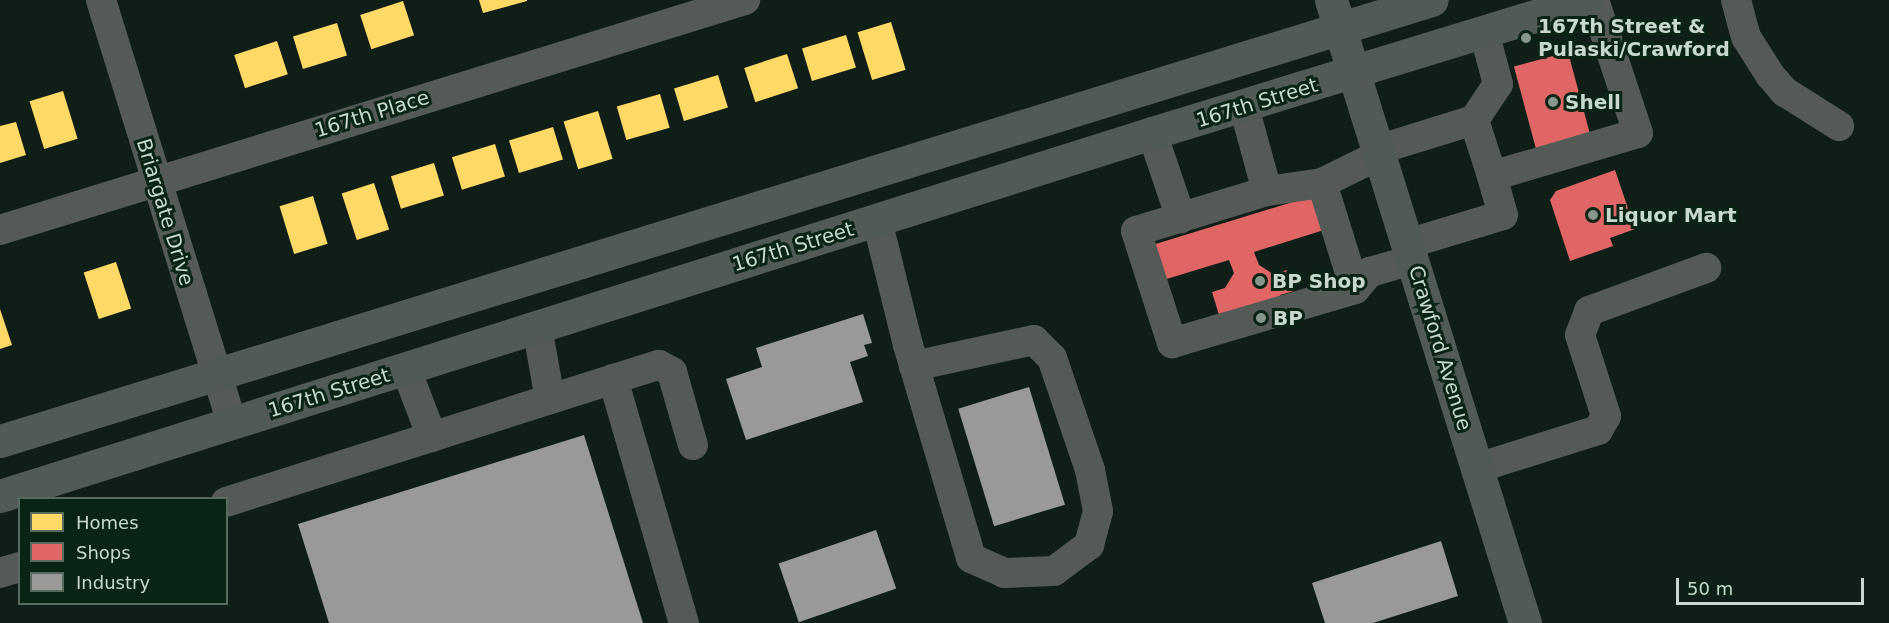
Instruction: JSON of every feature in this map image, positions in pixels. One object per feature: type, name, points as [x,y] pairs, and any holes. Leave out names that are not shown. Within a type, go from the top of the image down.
[{"type":"main road","points":[[0,441],[216,375],[1335,14],[1432,0]]},
{"type":"main road","name":"167th Street","points":[[0,496],[1586,0]]},
{"type":"main road","name":"Crawford Avenue","points":[[1335,14],[1525,623]]},
{"type":"street","name":"Briargate Drive","points":[[101,0],[232,423]]},
{"type":"street","name":"167th Place","points":[[0,230],[745,0]]},
{"type":"street","points":[[1492,176],[1638,133],[1594,0]]},
{"type":"street","points":[[1736,0],[1746,37],[1770,75],[1785,92],[1839,126]]},
{"type":"street","points":[[1474,120],[1503,216],[1409,252],[1370,272],[1354,289],[1172,342],[1136,231],[1267,191],[1322,183],[1378,152],[1474,120],[1498,84],[1484,32]]},
{"type":"street","points":[[1244,107],[1267,191]]},
{"type":"street","points":[[1152,134],[1181,218]]},
{"type":"street","points":[[1322,183],[1354,289]]},
{"type":"street","points":[[877,220],[914,366],[971,558],[1004,573],[1054,571],[1089,545],[1098,511],[1090,470],[1052,358],[1034,340],[914,366]]},
{"type":"street","points":[[1477,468],[1598,430],[1606,416],[1580,335],[1589,311],[1706,268]]},
{"type":"street","points":[[537,327],[550,399]]},
{"type":"street","points":[[228,501],[659,364],[672,372],[693,445]]},
{"type":"street","points":[[406,369],[432,437]]},
{"type":"street","points":[[613,379],[684,623]]},
{"type":"street","points":[[0,573],[18,568]]},
{"type":"building: Homes","points":[[479,0],[527,0],[527,1],[483,13]]},
{"type":"building: Homes","points":[[403,1],[414,35],[371,49],[360,15]]},
{"type":"building: Homes","points":[[891,22],[906,70],[872,80],[858,32]]},
{"type":"building: Homes","points":[[337,23],[347,56],[303,69],[293,36]]},
{"type":"building: Homes","points":[[846,35],[856,68],[812,81],[802,48]]},
{"type":"building: Homes","points":[[277,41],[288,74],[245,88],[234,55]]},
{"type":"building: Homes","points":[[787,54],[798,88],[755,102],[744,68]]},
{"type":"building: Homes","points":[[718,75],[728,108],[684,121],[674,88]]},
{"type":"building: Homes","points":[[63,91],[78,139],[44,149],[30,101]]},
{"type":"building: Homes","points":[[660,94],[670,128],[626,140],[617,106]]},
{"type":"building: Homes","points":[[598,111],[613,159],[578,169],[564,122]]},
{"type":"building: Homes","points":[[16,122],[26,155],[0,163],[0,126]]},
{"type":"building: Homes","points":[[553,127],[563,160],[519,173],[509,140]]},
{"type":"building: Homes","points":[[495,144],[505,177],[462,190],[452,157]]},
{"type":"building: Homes","points":[[434,163],[444,196],[401,209],[391,176]]},
{"type":"building: Homes","points":[[374,183],[389,230],[357,240],[342,194]]},
{"type":"building: Homes","points":[[313,196],[328,244],[294,254],[280,206]]},
{"type":"building: Homes","points":[[116,262],[131,309],[99,319],[84,273]]},
{"type":"building: Homes","points":[[0,309],[12,345],[0,349]]},
{"type":"building: Shops","name":"Shell","points":[[1568,52],[1591,136],[1536,151],[1514,66]]},
{"type":"building: Shops","name":"Liquor Mart","points":[[1615,170],[1635,229],[1610,238],[1613,246],[1570,261],[1550,200],[1556,191]]},
{"type":"building: Shops","name":"BP","points":[[1312,196],[1324,230],[1254,252],[1259,265],[1273,274],[1287,270],[1294,291],[1280,295],[1281,299],[1219,315],[1212,292],[1225,288],[1234,273],[1229,260],[1160,281],[1149,246]]},
{"type":"building: Industry","points":[[863,314],[872,343],[864,345],[868,356],[850,362],[863,402],[746,440],[726,379],[762,367],[756,348]]},
{"type":"building: Industry","points":[[1029,387],[1065,505],[994,526],[958,409]]},
{"type":"building: Industry","points":[[584,435],[643,623],[329,623],[298,524]]},
{"type":"building: Industry","points":[[876,530],[896,589],[799,622],[779,564]]},
{"type":"building: Industry","points":[[1441,541],[1458,596],[1373,623],[1325,623],[1312,583]]},
{"type":"place","name":"167th Street & Pulaski/Crawford","points":[[1526,38]]},
{"type":"place","name":"Shell","points":[[1553,102]]},
{"type":"place","name":"Liquor Mart","points":[[1593,215]]},
{"type":"place","name":"BP Shop","points":[[1260,281]]},
{"type":"place","name":"BP","points":[[1261,318]]}]
